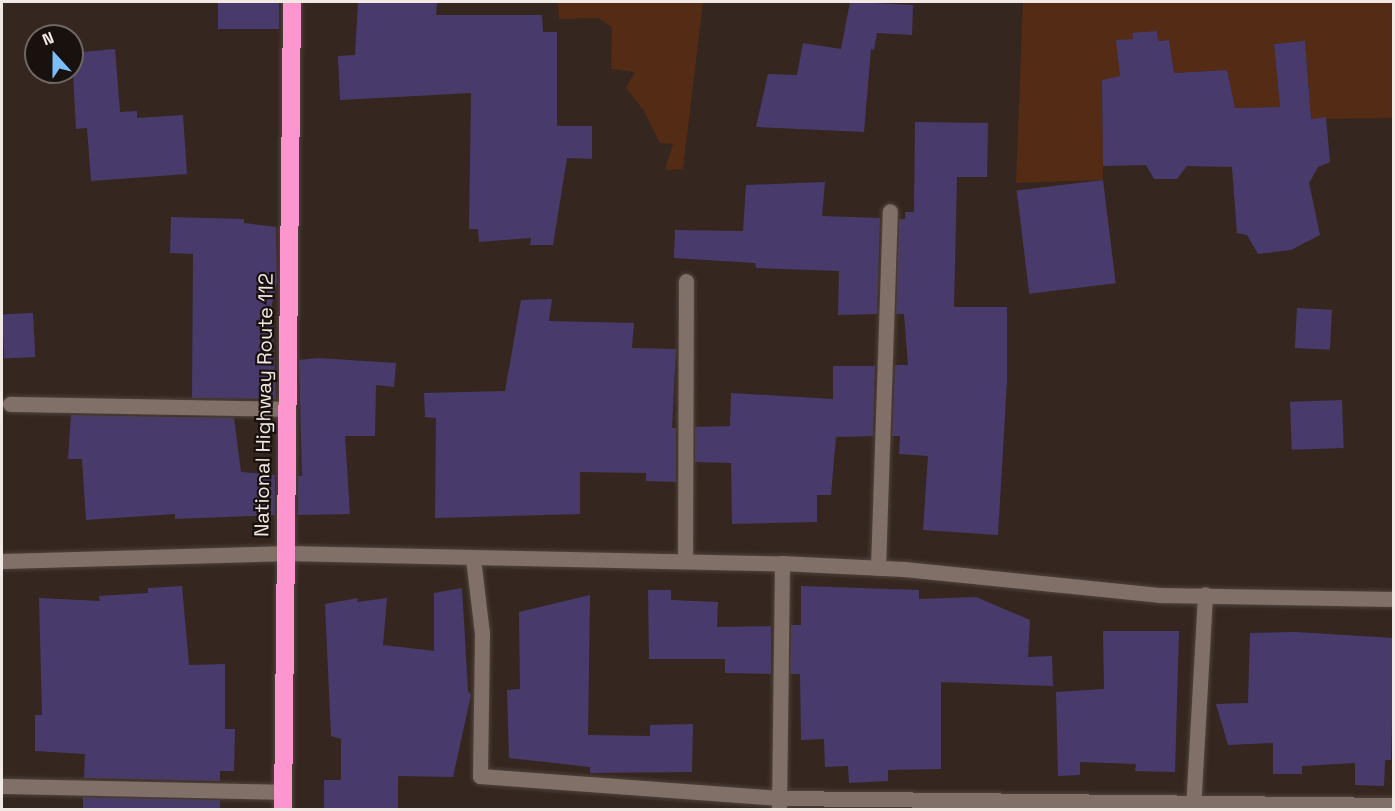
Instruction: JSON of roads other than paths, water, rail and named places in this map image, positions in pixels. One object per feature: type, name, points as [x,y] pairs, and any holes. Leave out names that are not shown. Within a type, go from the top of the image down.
[{"type":"highway","name":"National Highway Route 112","points":[[283,801],[292,2]]},
{"type":"street","points":[[878,568],[890,211]]},
{"type":"street","points":[[685,561],[686,281]]},
{"type":"street","points":[[10,404],[286,409]]},
{"type":"street","points":[[2,561],[284,554],[782,563],[878,568],[1159,595],[1394,599]]},
{"type":"street","points":[[473,558],[482,634],[480,776],[779,804],[1394,805]]},
{"type":"street","points":[[779,804],[782,563]]},
{"type":"street","points":[[1193,806],[1205,594]]},
{"type":"street","points":[[2,786],[283,801]]}]
